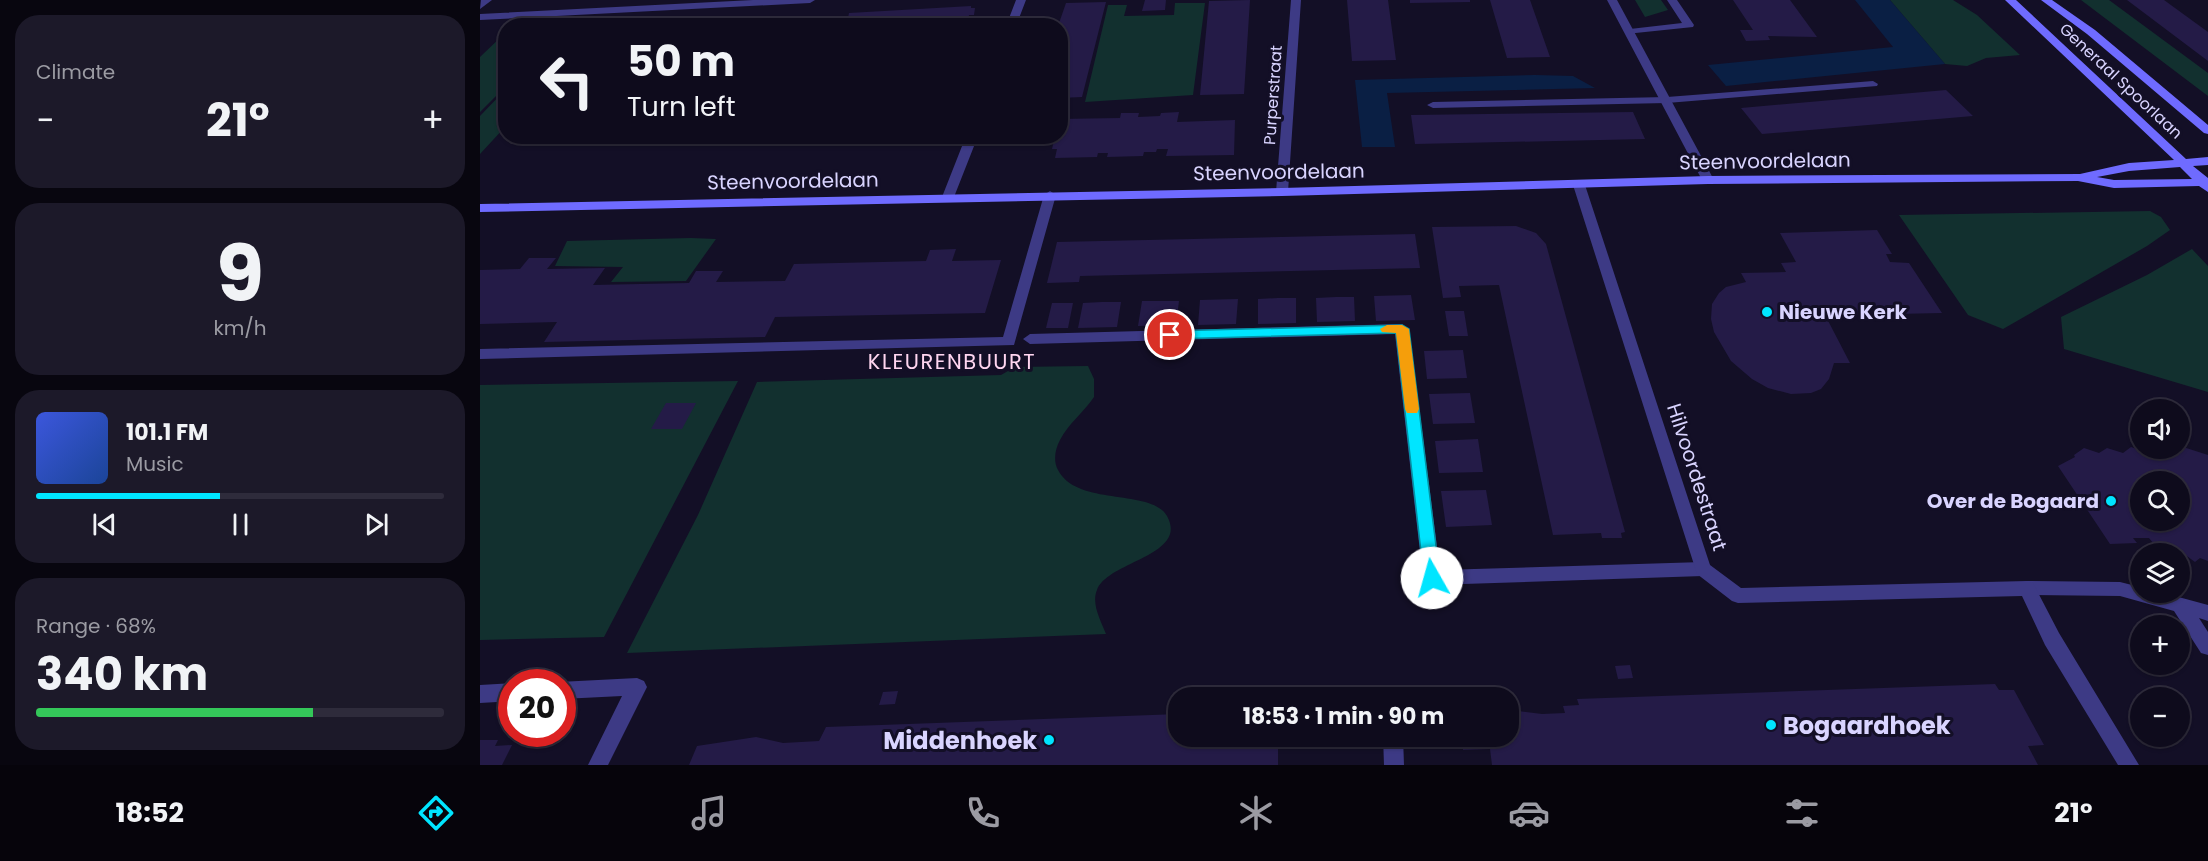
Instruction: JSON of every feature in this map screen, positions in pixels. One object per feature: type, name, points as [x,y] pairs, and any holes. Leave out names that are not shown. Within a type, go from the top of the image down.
[{"type":"street","points":[[480,6],[487,0]]},
{"type":"street","points":[[480,17],[810,0]]},
{"type":"street","points":[[1014,18],[1020,0]]},
{"type":"street","name":"Purperstraat","points":[[1282,192],[1296,0]]},
{"type":"street","points":[[1612,0],[1708,180]]},
{"type":"street","points":[[1630,32],[1689,24],[1672,0]]},
{"type":"street","name":"Generaal Spoorlaan","points":[[2010,0],[2206,184]]},
{"type":"street","name":"Generaal Spoorlaan","points":[[2046,0],[2091,32],[2208,131]]},
{"type":"street","points":[[1433,105],[1667,100],[1873,84]]},
{"type":"street","points":[[948,197],[969,144]]},
{"type":"street","name":"Steenvoordelaan","points":[[480,207],[1282,192],[1708,180],[2078,177],[2121,168],[2208,161]]},
{"type":"street","name":"Steenvoordelaan","points":[[2078,177],[2114,184],[2206,184]]},
{"type":"street","name":"Hilvoordestraat","points":[[1579,185],[1703,569],[1738,596],[2027,588],[2120,590],[2208,613]]},
{"type":"street","points":[[480,354],[1009,342],[1050,195]]},
{"type":"street","points":[[1030,339],[1402,329],[1432,578],[1703,569]]},
{"type":"street","points":[[2027,588],[2052,639],[2129,765]]},
{"type":"street","points":[[2180,604],[2208,647]]},
{"type":"street","points":[[576,689],[637,687],[598,765]]},
{"type":"street","points":[[480,693],[498,692]]},
{"type":"street","points":[[1393,747],[1394,765]]},
{"type":"green space","points":[[1635,0],[1661,0],[1668,10],[1645,17]]},
{"type":"green space","points":[[1890,0],[1953,0],[1977,15],[2020,55],[1986,58],[1967,66],[1945,64]]},
{"type":"green space","points":[[2081,0],[2109,0],[2208,73],[2208,96]]},
{"type":"green space","points":[[1175,3],[1205,3],[1193,95],[1085,102],[1108,5],[1127,5],[1124,16],[1174,15]]},
{"type":"green space","points":[[498,40],[498,94],[480,112],[480,57]]},
{"type":"green space","points":[[498,97],[498,135],[480,154],[480,116]]},
{"type":"green space","points":[[2150,211],[2161,217],[2170,230],[2147,246],[2003,329],[1968,315],[1899,215]]},
{"type":"green space","points":[[716,239],[686,281],[611,282],[623,267],[555,266],[567,241]]},
{"type":"green space","points":[[2192,249],[2208,266],[2208,392],[2064,349],[2061,317],[2147,275]]},
{"type":"green space","points":[[1088,366],[1094,379],[1094,397],[1060,440],[1055,455],[1058,470],[1067,481],[1081,489],[1146,502],[1159,508],[1167,516],[1171,529],[1167,540],[1157,549],[1104,580],[1097,590],[1096,607],[1106,634],[627,653],[698,515],[757,382],[1001,375],[1015,367]]},
{"type":"green space","points":[[738,381],[604,637],[480,640],[480,385]]},
{"type":"water","points":[[1855,0],[1890,0],[1945,64],[1726,86],[1708,65],[1893,47]]},
{"type":"water","points":[[1573,76],[1595,88],[1387,93],[1395,147],[1362,147],[1355,80]]},
{"type":"building","points":[[1145,0],[1166,0],[1165,10],[1142,11]]},
{"type":"building","points":[[1250,0],[1244,94],[1200,95],[1209,1]]},
{"type":"building","points":[[1347,0],[1388,0],[1396,60],[1352,61]]},
{"type":"building","points":[[1410,0],[1470,0],[1470,2],[1410,3]]},
{"type":"building","points":[[1490,0],[1530,0],[1550,57],[1507,58]]},
{"type":"building","points":[[1733,0],[1790,0],[1817,37],[1768,36],[1770,40],[1746,41],[1740,30],[1753,30]]},
{"type":"building","points":[[2127,0],[2164,0],[2208,32],[2208,61]]},
{"type":"building","points":[[1106,2],[1082,97],[1068,98],[1068,18],[1061,18],[1066,3]]},
{"type":"building","points":[[971,6],[975,8],[974,15],[969,15],[968,18],[848,18],[849,13]]},
{"type":"building","points":[[1946,90],[1973,116],[1762,134],[1741,108]]},
{"type":"building","points":[[1179,112],[1177,122],[1235,120],[1234,155],[1166,156],[1168,149],[1157,149],[1156,152],[1144,152],[1143,156],[1107,157],[1108,153],[1098,153],[1097,157],[1055,158],[1057,149],[1052,149],[1053,144],[1068,144],[1068,119],[1120,118],[1121,113],[1139,113],[1138,117],[1160,116],[1161,113]]},
{"type":"building","points":[[1633,112],[1645,139],[1415,144],[1411,115]]},
{"type":"building","points":[[1516,226],[1536,233],[1546,244],[1625,532],[1621,533],[1622,538],[1602,538],[1601,533],[1553,535],[1499,285],[1459,286],[1461,297],[1443,298],[1432,227]]},
{"type":"building","name":"Nieuwe Kerk","points":[[1877,230],[1892,254],[1886,254],[1890,262],[1909,263],[1942,313],[1849,315],[1847,311],[1823,311],[1850,363],[1834,363],[1829,379],[1821,389],[1811,393],[1791,394],[1768,388],[1752,379],[1731,361],[1714,332],[1711,319],[1712,304],[1726,287],[1746,282],[1741,273],[1786,272],[1781,263],[1796,262],[1780,233]]},
{"type":"building","points":[[1415,234],[1420,268],[1080,276],[1079,282],[1047,283],[1057,242]]},
{"type":"building","points":[[956,249],[952,261],[1001,260],[985,313],[775,317],[765,337],[544,342],[557,322],[480,324],[480,270],[520,269],[529,258],[556,258],[547,269],[605,268],[593,285],[689,283],[696,271],[723,271],[716,282],[785,281],[794,264],[926,261],[930,250]]},
{"type":"building","points":[[1411,295],[1415,320],[1376,321],[1374,296]]},
{"type":"building","points":[[1354,297],[1355,321],[1317,322],[1316,298]]},
{"type":"building","points":[[1296,298],[1296,323],[1258,324],[1258,299]]},
{"type":"building","points":[[1238,299],[1236,324],[1198,325],[1200,300]]},
{"type":"building","points":[[1142,301],[1179,301],[1176,325],[1138,326]]},
{"type":"building","points":[[1121,302],[1117,327],[1078,328],[1083,303]]},
{"type":"building","points":[[1052,303],[1073,303],[1068,328],[1046,328]]},
{"type":"building","points":[[1445,311],[1464,311],[1468,336],[1449,336]]},
{"type":"building","points":[[1463,350],[1467,378],[1427,379],[1424,351]]},
{"type":"building","points":[[1470,393],[1475,423],[1433,424],[1429,394]]},
{"type":"building","points":[[666,403],[696,403],[682,429],[651,429]]},
{"type":"building","points":[[1478,439],[1483,472],[1439,473],[1435,441]]},
{"type":"building","name":"Over de Bogaard","points":[[2084,448],[2099,453],[2107,448],[2123,453],[2130,448],[2130,459],[2190,459],[2190,449],[2208,455],[2208,561],[2200,558],[2195,562],[2190,558],[2190,543],[2153,543],[2149,538],[2133,538],[2137,543],[2110,544],[2058,466],[2075,457],[2074,455]]},
{"type":"building","points":[[1486,490],[1492,525],[1446,527],[1441,491]]},
{"type":"building","points":[[1630,665],[1633,678],[1618,679],[1615,666]]},
{"type":"building","name":"Bogaardhoek","points":[[1995,684],[1999,690],[2014,690],[2044,745],[2028,746],[2038,765],[1492,765],[1490,749],[1463,750],[1463,747],[1519,747],[1519,711],[1542,714],[1565,713],[1563,706],[1579,705],[1577,699]]},
{"type":"building","points":[[898,691],[895,704],[879,705],[883,692]]},
{"type":"building","name":"Middenhoek","points":[[1168,714],[1168,747],[1278,747],[1278,765],[689,765],[697,746],[756,737],[783,743],[819,741],[826,727]]},
{"type":"building","points":[[480,740],[498,740],[495,746],[511,747],[502,765],[480,765]]},
{"type":"slow traffic","points":[[1387,329],[1402,329],[1412,409]]},
{"type":"place","name":"Nieuwe Kerk","points":[[1767,312]]},
{"type":"place","name":"Over de Bogaard","points":[[2111,501]]},
{"type":"place","name":"Bogaardhoek","points":[[1771,725]]},
{"type":"place","name":"Middenhoek","points":[[1049,740]]},
{"type":"district","name":"KLEURENBUURT","points":[[952,361]]},
{"type":"route","points":[[1170,335],[1402,329],[1432,578]]}]
